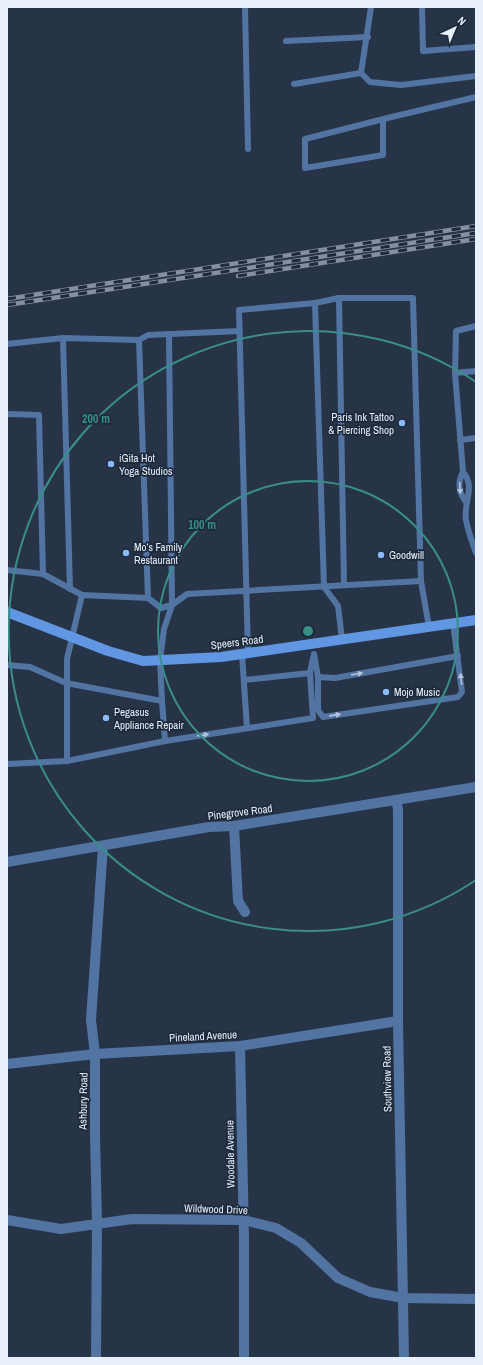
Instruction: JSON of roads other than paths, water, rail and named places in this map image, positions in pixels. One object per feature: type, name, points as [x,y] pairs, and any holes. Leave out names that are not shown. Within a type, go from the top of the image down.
[{"type":"main road","name":"Speers Road","points":[[7,612],[108,651],[143,660],[221,657],[313,649],[342,640],[476,620]]},
{"type":"street","name":"Pinegrove Road","points":[[7,862],[209,827],[234,826],[476,787]]},
{"type":"street","name":"Southview Road","points":[[396,800],[398,809],[398,1021],[404,1358]]},
{"type":"street","points":[[234,826],[238,901],[245,912]]},
{"type":"street","name":"Ashbury Road","points":[[96,1358],[97,1224],[95,1054],[91,1020],[103,846]]},
{"type":"street","name":"Pineland Avenue","points":[[7,1064],[95,1054],[240,1046],[398,1021]]},
{"type":"street","name":"Woodale Avenue","points":[[240,1046],[244,1358]]},
{"type":"street","name":"Wildwood Drive","points":[[7,1220],[61,1229],[132,1219],[243,1220],[276,1228],[301,1243],[338,1278],[370,1292],[403,1298],[476,1299]]},
{"type":"lane","points":[[245,7],[248,149]]},
{"type":"lane","points":[[361,73],[368,36],[371,7]]},
{"type":"lane","points":[[422,7],[423,51],[476,47]]},
{"type":"lane","points":[[286,41],[368,36]]},
{"type":"lane","points":[[361,73],[370,82],[401,85],[476,76]]},
{"type":"lane","points":[[294,84],[361,73]]},
{"type":"lane","points":[[383,119],[383,155],[306,168],[305,138],[383,119],[476,97]]},
{"type":"lane","points":[[339,298],[344,585]]},
{"type":"lane","points":[[247,728],[244,680],[246,591],[239,310],[315,303],[339,298],[413,298],[421,581],[429,627]]},
{"type":"lane","points":[[315,303],[324,587],[338,606],[342,640]]},
{"type":"lane","points":[[466,502],[460,494],[460,478],[463,472],[455,373],[456,331],[476,326]]},
{"type":"lane","points":[[7,344],[63,338],[139,340],[148,335],[240,331]]},
{"type":"lane","points":[[165,741],[160,660],[164,629],[172,605],[168,334]]},
{"type":"lane","points":[[63,338],[70,589]]},
{"type":"lane","points":[[139,340],[148,598]]},
{"type":"lane","points":[[455,373],[476,371]]},
{"type":"lane","points":[[7,414],[39,415],[43,574]]},
{"type":"lane","points":[[460,440],[476,438]]},
{"type":"lane","points":[[463,472],[468,478],[470,493],[466,502],[466,519],[474,541],[476,553]]},
{"type":"lane","points":[[7,570],[43,574],[82,595],[148,598],[161,608],[172,605],[187,594],[421,581]]},
{"type":"lane","points":[[67,761],[67,659],[82,595]]},
{"type":"lane","points":[[313,649],[318,677],[318,710],[323,717],[458,697],[462,692],[453,623]]},
{"type":"lane","points":[[7,764],[67,761],[165,741],[313,718],[310,673],[313,649]]},
{"type":"lane","points":[[318,677],[336,678],[458,656]]},
{"type":"lane","points":[[7,664],[30,667],[66,683],[162,701]]},
{"type":"lane","points":[[244,680],[310,673]]},
{"type":"railway","points":[[7,299],[476,226]]},
{"type":"railway","points":[[7,305],[476,233]]},
{"type":"railway","points":[[238,276],[476,239]]},
{"type":"place","name":"Paris Ink Tattoo & Piercing Shop","points":[[402,423]]},
{"type":"place","name":"iGita Hot Yoga Studios","points":[[111,464]]},
{"type":"place","name":"Mo‘s Family Restaurant","points":[[126,553]]},
{"type":"place","name":"Goodwill","points":[[381,555]]},
{"type":"place","name":"Mojo Music","points":[[386,692]]},
{"type":"place","name":"Pegasus Appliance Repair","points":[[106,718]]}]
